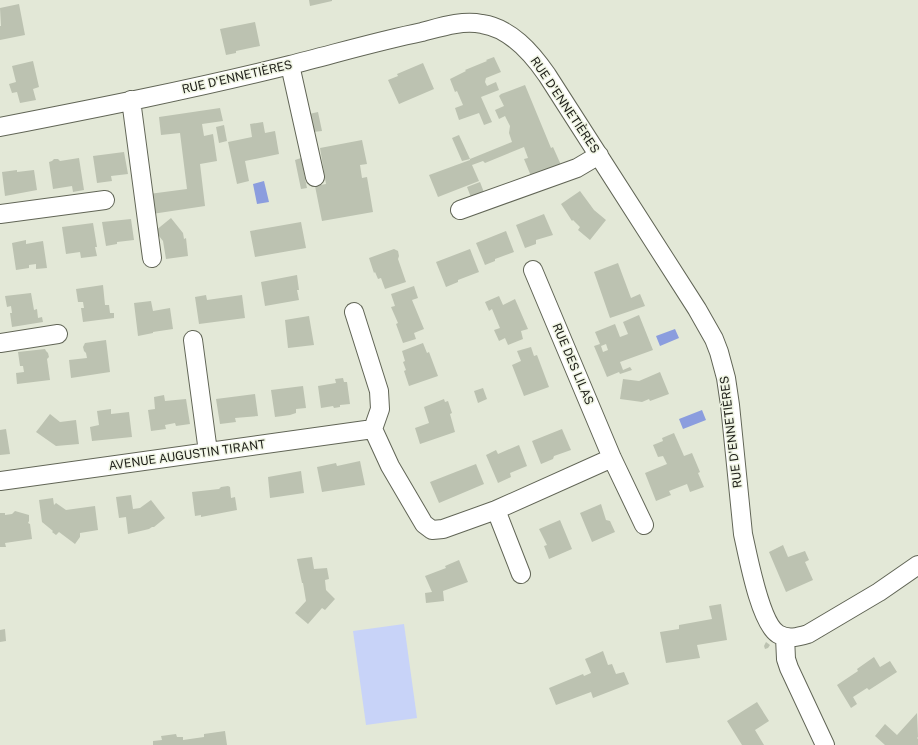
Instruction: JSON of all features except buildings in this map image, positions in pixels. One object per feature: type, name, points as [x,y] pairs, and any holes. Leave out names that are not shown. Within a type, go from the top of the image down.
[{"type":"street","name":"RUE D'ENNETIÈRES","points":[[0,127],[208,84],[290,65],[375,42],[457,24],[469,23],[490,25],[500,29],[521,45],[539,64],[599,155],[703,319],[714,339],[726,378],[740,510],[747,554],[766,619],[778,634],[785,637]]},
{"type":"street","points":[[290,65],[315,177]]},
{"type":"street","points":[[131,100],[152,258]]},
{"type":"street","points":[[460,210],[577,168],[599,155]]},
{"type":"street","points":[[0,214],[105,200]]},
{"type":"street","name":"RUE DES LILAS","points":[[533,270],[612,458],[644,525]]},
{"type":"street","points":[[354,312],[379,391],[380,409],[373,429],[390,466],[424,524],[432,530],[442,529],[496,510],[612,458]]},
{"type":"street","points":[[0,343],[58,334]]},
{"type":"street","points":[[193,340],[208,452]]},
{"type":"street","name":"AVENUE AUGUSTIN TIRANT","points":[[0,481],[373,429]]},
{"type":"street","points":[[496,510],[521,574]]},
{"type":"street","points":[[825,745],[789,668],[786,659],[785,637],[798,637],[817,629],[879,592],[918,565]]},
{"type":"shaded area","points":[[404,624],[417,718],[366,725],[353,631]]},
{"type":"water","points":[[264,181],[269,202],[257,204],[253,184]]},
{"type":"water","points":[[675,329],[679,338],[660,346],[656,336]]},
{"type":"water","points":[[702,410],[706,420],[683,429],[679,419]]}]
